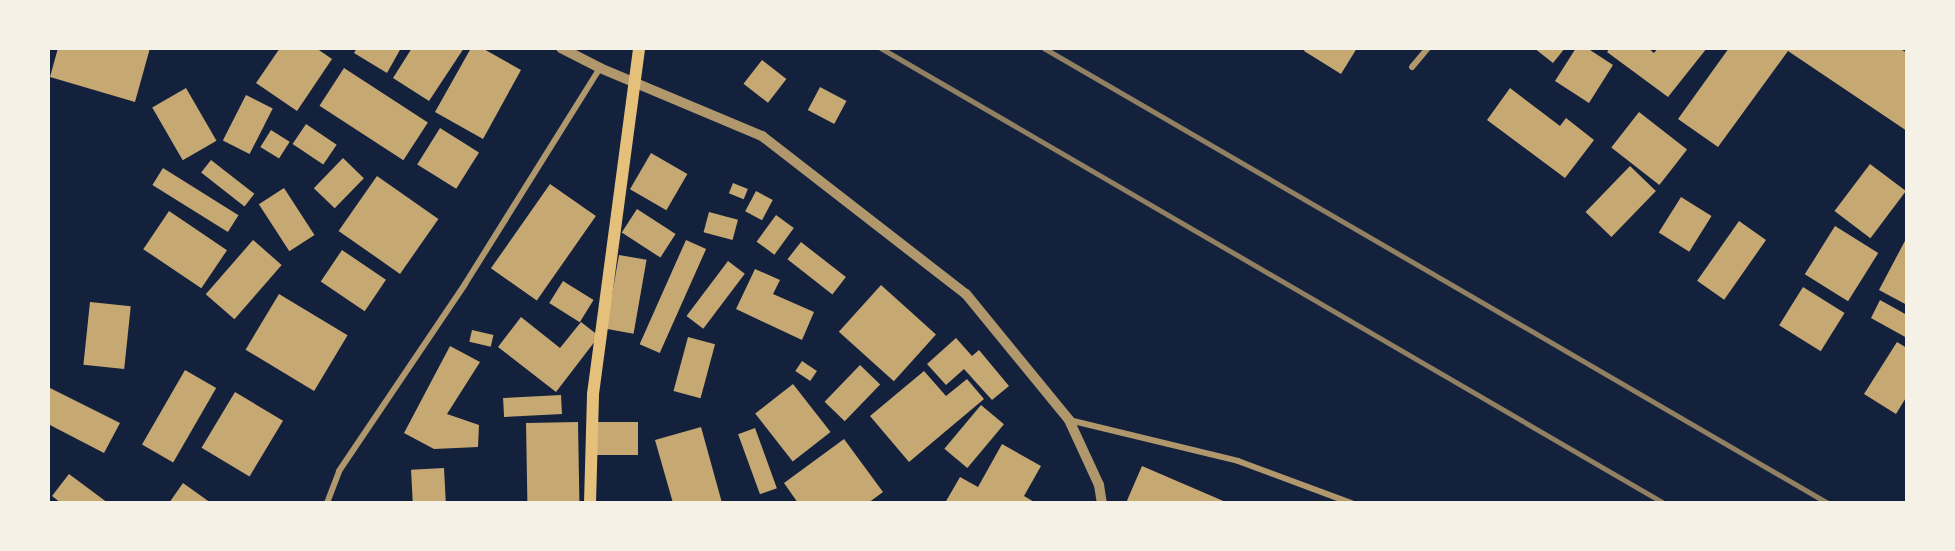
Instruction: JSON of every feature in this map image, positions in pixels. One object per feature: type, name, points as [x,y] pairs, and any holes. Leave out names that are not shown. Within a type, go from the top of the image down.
[{"type":"main road","points":[[590,503],[593,394],[639,48]]},
{"type":"street","points":[[561,48],[600,68],[762,136],[966,294],[1069,420],[1099,485],[1102,503]]},
{"type":"street","points":[[1412,66],[1428,48]]},
{"type":"street","points":[[327,503],[339,471],[465,284],[600,68]]},
{"type":"street","points":[[1069,420],[1238,461],[1351,503]]},
{"type":"building","points":[[58,48],[150,48],[135,102],[50,77]]},
{"type":"building","points":[[280,48],[316,48],[332,59],[297,111],[256,83]]},
{"type":"building","points":[[357,48],[401,48],[387,73],[354,53]]},
{"type":"building","points":[[412,48],[464,48],[429,101],[393,78]]},
{"type":"building","points":[[471,48],[482,48],[521,70],[483,139],[435,112]]},
{"type":"building","points":[[1306,48],[1357,48],[1341,74],[1304,51]]},
{"type":"building","points":[[1534,48],[1565,48],[1553,63]]},
{"type":"building","points":[[1576,48],[1587,48],[1613,65],[1589,103],[1555,81]]},
{"type":"building","points":[[1610,48],[1648,48],[1654,53],[1658,48],[1707,48],[1668,97],[1607,52]]},
{"type":"building","points":[[1729,48],[1899,48],[1907,53],[1907,131],[1788,51],[1718,147],[1678,119]]},
{"type":"building","points":[[762,60],[786,79],[768,103],[744,84]]},
{"type":"building","points":[[344,68],[428,122],[403,160],[319,106]]},
{"type":"building","points":[[820,87],[846,101],[834,124],[808,110]]},
{"type":"building","points":[[186,88],[216,141],[183,160],[152,108]]},
{"type":"building","points":[[1510,88],[1560,126],[1566,118],[1594,140],[1565,178],[1487,120]]},
{"type":"building","points":[[246,95],[273,109],[250,154],[223,140]]},
{"type":"building","points":[[1639,112],[1687,150],[1659,185],[1611,147]]},
{"type":"building","points":[[306,124],[337,145],[323,165],[293,144]]},
{"type":"building","points":[[440,128],[479,152],[456,189],[417,164]]},
{"type":"building","points":[[271,130],[290,142],[279,159],[260,147]]},
{"type":"building","points":[[651,153],[687,174],[666,210],[630,189]]},
{"type":"building","points":[[343,158],[364,178],[335,208],[314,188]]},
{"type":"building","points":[[211,160],[254,194],[244,206],[201,173]]},
{"type":"building","points":[[1870,164],[1906,191],[1870,238],[1834,211]]},
{"type":"building","points":[[1630,166],[1656,191],[1611,237],[1586,212]]},
{"type":"building","points":[[163,168],[238,215],[228,232],[152,185]]},
{"type":"building","points":[[377,176],[438,219],[400,274],[339,231]]},
{"type":"building","points":[[733,183],[748,189],[744,199],[729,193]]},
{"type":"building","points":[[550,184],[596,216],[537,300],[491,268]]},
{"type":"building","points":[[284,188],[314,235],[289,251],[259,204]]},
{"type":"building","points":[[756,191],[773,200],[762,220],[745,211]]},
{"type":"building","points":[[1681,197],[1712,216],[1689,252],[1659,233]]},
{"type":"building","points":[[637,209],[676,234],[660,258],[622,232]]},
{"type":"building","points":[[169,211],[227,250],[201,288],[143,249]]},
{"type":"building","points":[[709,212],[738,220],[733,240],[704,232]]},
{"type":"building","points":[[776,215],[794,228],[774,255],[757,242]]},
{"type":"building","points":[[1739,221],[1766,240],[1724,300],[1697,281]]},
{"type":"building","points":[[1835,226],[1878,253],[1848,301],[1805,274]]},
{"type":"building","points":[[1907,237],[1907,305],[1879,290]]},
{"type":"building","points":[[253,240],[282,265],[234,319],[206,294]]},
{"type":"building","points":[[686,240],[706,249],[660,353],[640,344]]},
{"type":"building","points":[[801,242],[846,277],[832,294],[787,259]]},
{"type":"building","points":[[342,250],[386,280],[365,311],[321,282]]},
{"type":"building","points":[[619,255],[647,260],[634,334],[606,329]]},
{"type":"building","points":[[728,261],[745,274],[703,329],[686,316]]},
{"type":"building","points":[[755,269],[780,280],[773,294],[814,312],[802,340],[736,309]]},
{"type":"building","points":[[563,281],[594,300],[580,322],[549,303]]},
{"type":"building","points":[[881,285],[936,335],[894,381],[839,332]]},
{"type":"building","points":[[1803,287],[1845,313],[1821,351],[1779,325]]},
{"type":"building","points":[[279,294],[348,335],[314,391],[246,350]]},
{"type":"building","points":[[1880,300],[1907,315],[1907,338],[1871,318]]},
{"type":"building","points":[[90,302],[131,306],[124,369],[83,365]]},
{"type":"building","points":[[521,317],[560,348],[581,322],[599,336],[556,392],[498,347]]},
{"type":"building","points":[[472,330],[493,335],[491,347],[469,342]]},
{"type":"building","points":[[688,337],[715,344],[701,398],[674,391]]},
{"type":"building","points":[[956,338],[972,356],[979,350],[1009,386],[992,400],[964,369],[946,385],[927,364]]},
{"type":"building","points":[[1897,342],[1907,348],[1907,396],[1896,414],[1864,394]]},
{"type":"building","points":[[450,346],[480,362],[447,414],[479,425],[478,447],[434,449],[404,433]]},
{"type":"building","points":[[802,361],[817,371],[810,381],[795,371]]},
{"type":"building","points":[[860,365],[880,384],[845,421],[825,402]]},
{"type":"building","points":[[185,370],[216,388],[173,462],[142,444]]},
{"type":"building","points":[[924,371],[946,396],[967,379],[984,399],[909,462],[870,416]]},
{"type":"building","points":[[793,384],[831,432],[793,462],[755,414]]},
{"type":"building","points":[[48,387],[120,423],[104,453],[48,424]]},
{"type":"building","points":[[235,392],[283,421],[250,477],[202,448]]},
{"type":"building","points":[[561,395],[562,414],[504,417],[503,398]]},
{"type":"building","points":[[981,405],[1004,424],[967,468],[944,449]]},
{"type":"building","points":[[578,422],[579,503],[527,503],[526,423]]},
{"type":"building","points":[[596,422],[638,422],[638,455],[596,455]]},
{"type":"building","points":[[701,427],[722,503],[673,503],[655,440]]},
{"type":"building","points":[[755,428],[777,488],[760,494],[738,434]]},
{"type":"building","points":[[844,439],[883,492],[868,503],[798,503],[784,483]]},
{"type":"building","points":[[1002,444],[1041,466],[1024,496],[1036,503],[945,503],[960,477],[978,487]]},
{"type":"building","points":[[1142,466],[1228,503],[1126,503]]},
{"type":"building","points":[[444,468],[446,503],[413,503],[411,470]]},
{"type":"building","points":[[69,474],[108,503],[61,503],[52,496]]},
{"type":"building","points":[[183,483],[211,503],[169,503]]},
{"type":"railway","points":[[881,48],[1664,503]]},
{"type":"railway","points":[[1044,48],[1828,503]]}]
